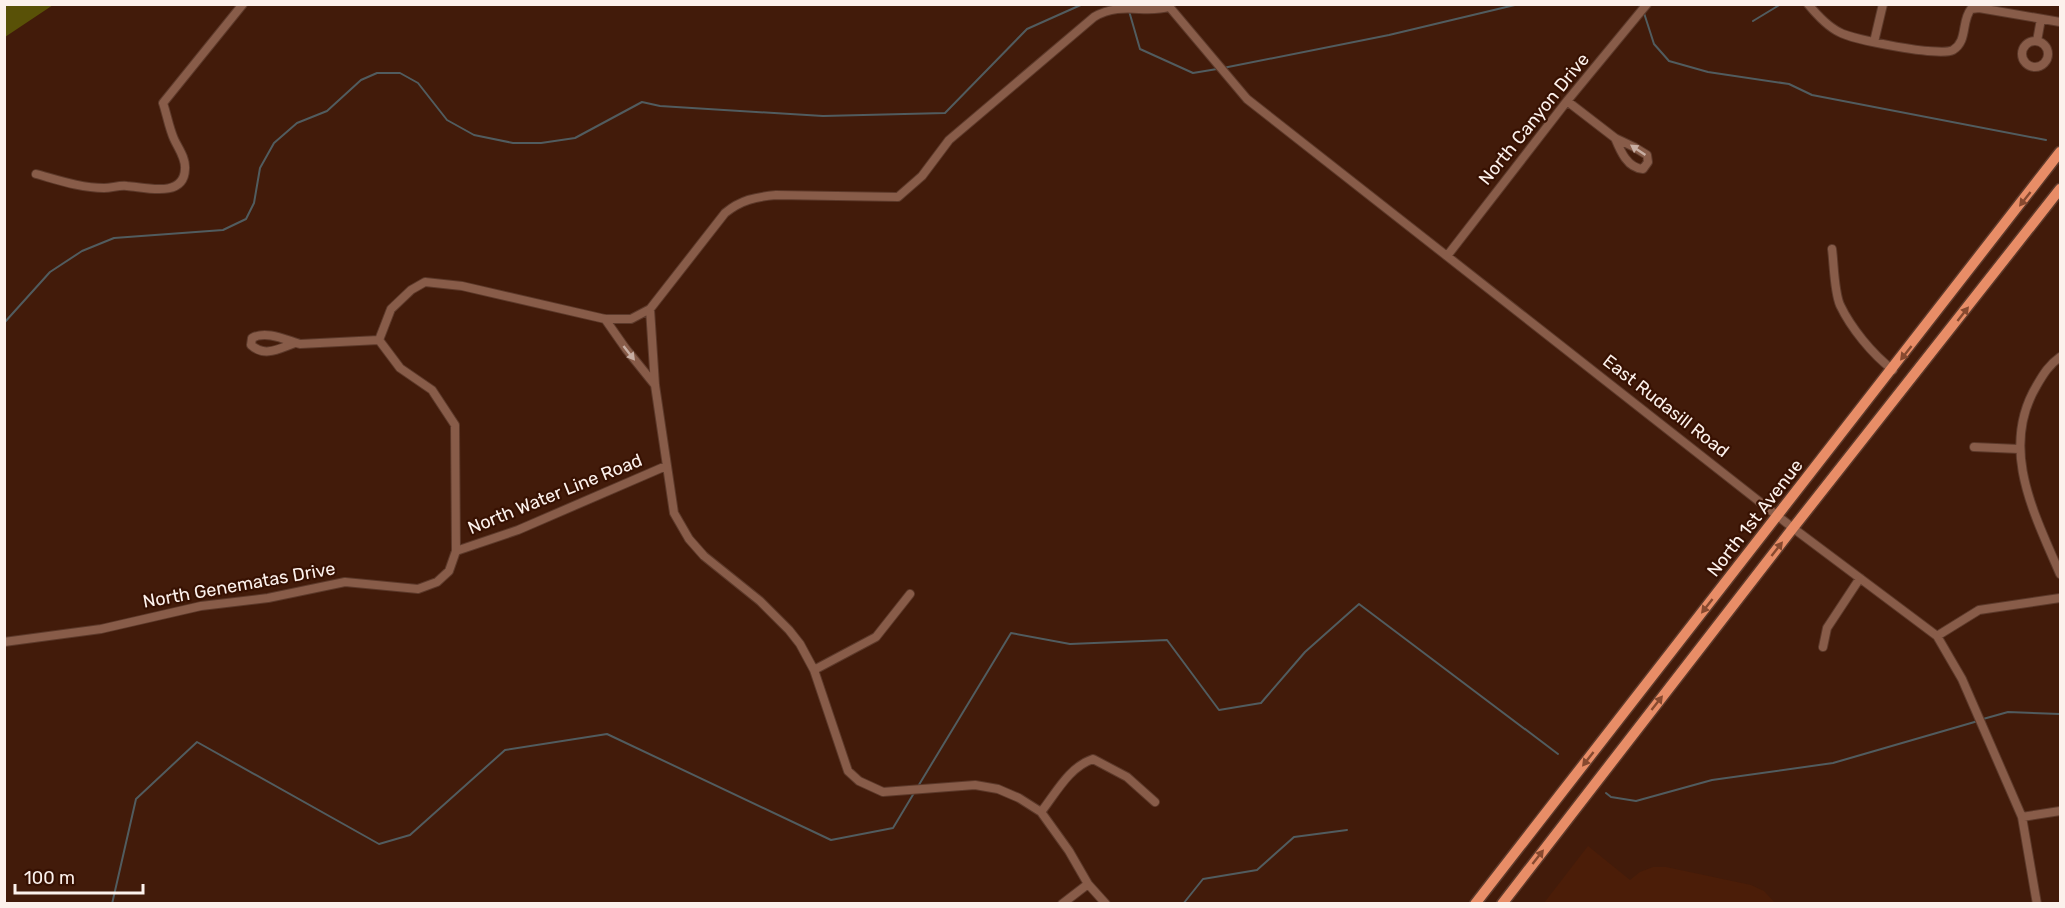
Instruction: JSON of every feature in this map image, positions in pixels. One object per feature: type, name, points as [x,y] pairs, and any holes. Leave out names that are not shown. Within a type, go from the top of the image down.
[{"type":"main road","name":"North 1st Avenue","points":[[1475,903],[2061,153]]},
{"type":"main road","name":"North 1st Avenue","points":[[1502,903],[1793,528],[2061,189]]},
{"type":"street","points":[[36,174],[69,184],[89,187],[105,188],[122,185],[156,190],[176,185],[185,173],[185,167],[163,104],[243,4]]},
{"type":"street","points":[[1114,10],[1126,4]]},
{"type":"street","name":"North Canyon Drive","points":[[1448,256],[1568,101],[1647,4]]},
{"type":"street","points":[[1808,4],[1820,19],[1840,33],[1874,42],[1943,53],[1952,51],[1961,42],[1966,14],[1971,9],[1979,8],[2061,22]]},
{"type":"street","points":[[1874,42],[1882,4]]},
{"type":"street","points":[[295,343],[379,340],[391,309],[411,290],[425,282],[462,286],[605,319],[631,319],[650,309],[725,213],[739,202],[758,196],[776,195],[898,197],[922,176],[949,140],[1094,17],[1114,10],[1168,6]]},
{"type":"street","name":"East Rudasill Road","points":[[1168,6],[1247,99],[1793,528],[1937,636],[1962,678],[2022,818],[2037,903]]},
{"type":"street","points":[[2037,41],[2041,19]]},
{"type":"street","points":[[1568,101],[1615,138]]},
{"type":"street","points":[[1832,249],[1839,303],[1857,332],[1893,370]]},
{"type":"street","points":[[650,309],[655,385],[674,513],[689,539],[704,556],[760,601],[800,644],[814,670],[848,771],[859,781],[883,792],[975,785],[999,789],[1019,798],[1041,813],[1069,851],[1088,884],[1106,903]]},
{"type":"street","points":[[605,319],[655,385]]},
{"type":"street","name":"North Genematas Drive","points":[[4,642],[101,628],[201,606],[268,598],[345,582],[418,589],[437,582],[449,571],[456,551],[455,425],[432,390],[400,368],[379,340]]},
{"type":"street","points":[[2061,357],[2050,364],[2026,403],[2019,449],[2031,506],[2061,574]]},
{"type":"street","points":[[1974,447],[2019,449]]},
{"type":"street","name":"North Water Line Road","points":[[456,551],[518,530],[666,466]]},
{"type":"street","points":[[1823,647],[1827,628],[1860,578]]},
{"type":"street","points":[[814,670],[876,637],[910,594]]},
{"type":"street","points":[[1937,636],[1979,610],[2061,598]]},
{"type":"street","points":[[1041,813],[1073,770],[1093,759],[1126,777],[1155,802]]},
{"type":"street","points":[[2022,818],[2061,811]]},
{"type":"street","points":[[1062,903],[1088,884]]},
{"type":"shaded area","points":[[5,4],[53,4],[53,5],[5,37]]},
{"type":"shaded area","points":[[1588,846],[1630,880],[1640,872],[1653,867],[1666,867],[1751,885],[1764,891],[1775,903],[1544,903]]},
{"type":"waterway","points":[[4,323],[50,272],[82,251],[114,238],[223,230],[246,219],[254,203],[260,168],[274,143],[297,123],[327,111],[361,80],[377,73],[400,73],[418,83],[447,120],[474,135],[513,143],[541,143],[575,138],[642,102],[660,106],[823,116],[945,113],[1027,29],[1083,4]]},
{"type":"waterway","points":[[1127,4],[1140,49],[1193,73],[1217,69]]},
{"type":"waterway","points":[[1223,68],[1389,35],[1519,4]]},
{"type":"waterway","points":[[1753,21],[1781,4]]},
{"type":"waterway","points":[[1644,13],[1654,44],[1669,61],[1708,72],[1789,84],[1812,95],[2046,140]]},
{"type":"waterway","points":[[917,788],[1011,633],[1070,644],[1167,640],[1219,710],[1261,703],[1305,652],[1359,604],[1558,754]]},
{"type":"waterway","points":[[1983,719],[2008,712],[2060,714]]},
{"type":"waterway","points":[[1606,793],[1611,797],[1636,801],[1712,780],[1833,763],[1978,721]]},
{"type":"waterway","points":[[112,904],[136,799],[197,742],[379,844],[410,835],[505,750],[607,734],[831,840],[893,828],[914,793]]},
{"type":"waterway","points":[[1183,904],[1203,879],[1257,870],[1294,837],[1347,830]]}]
